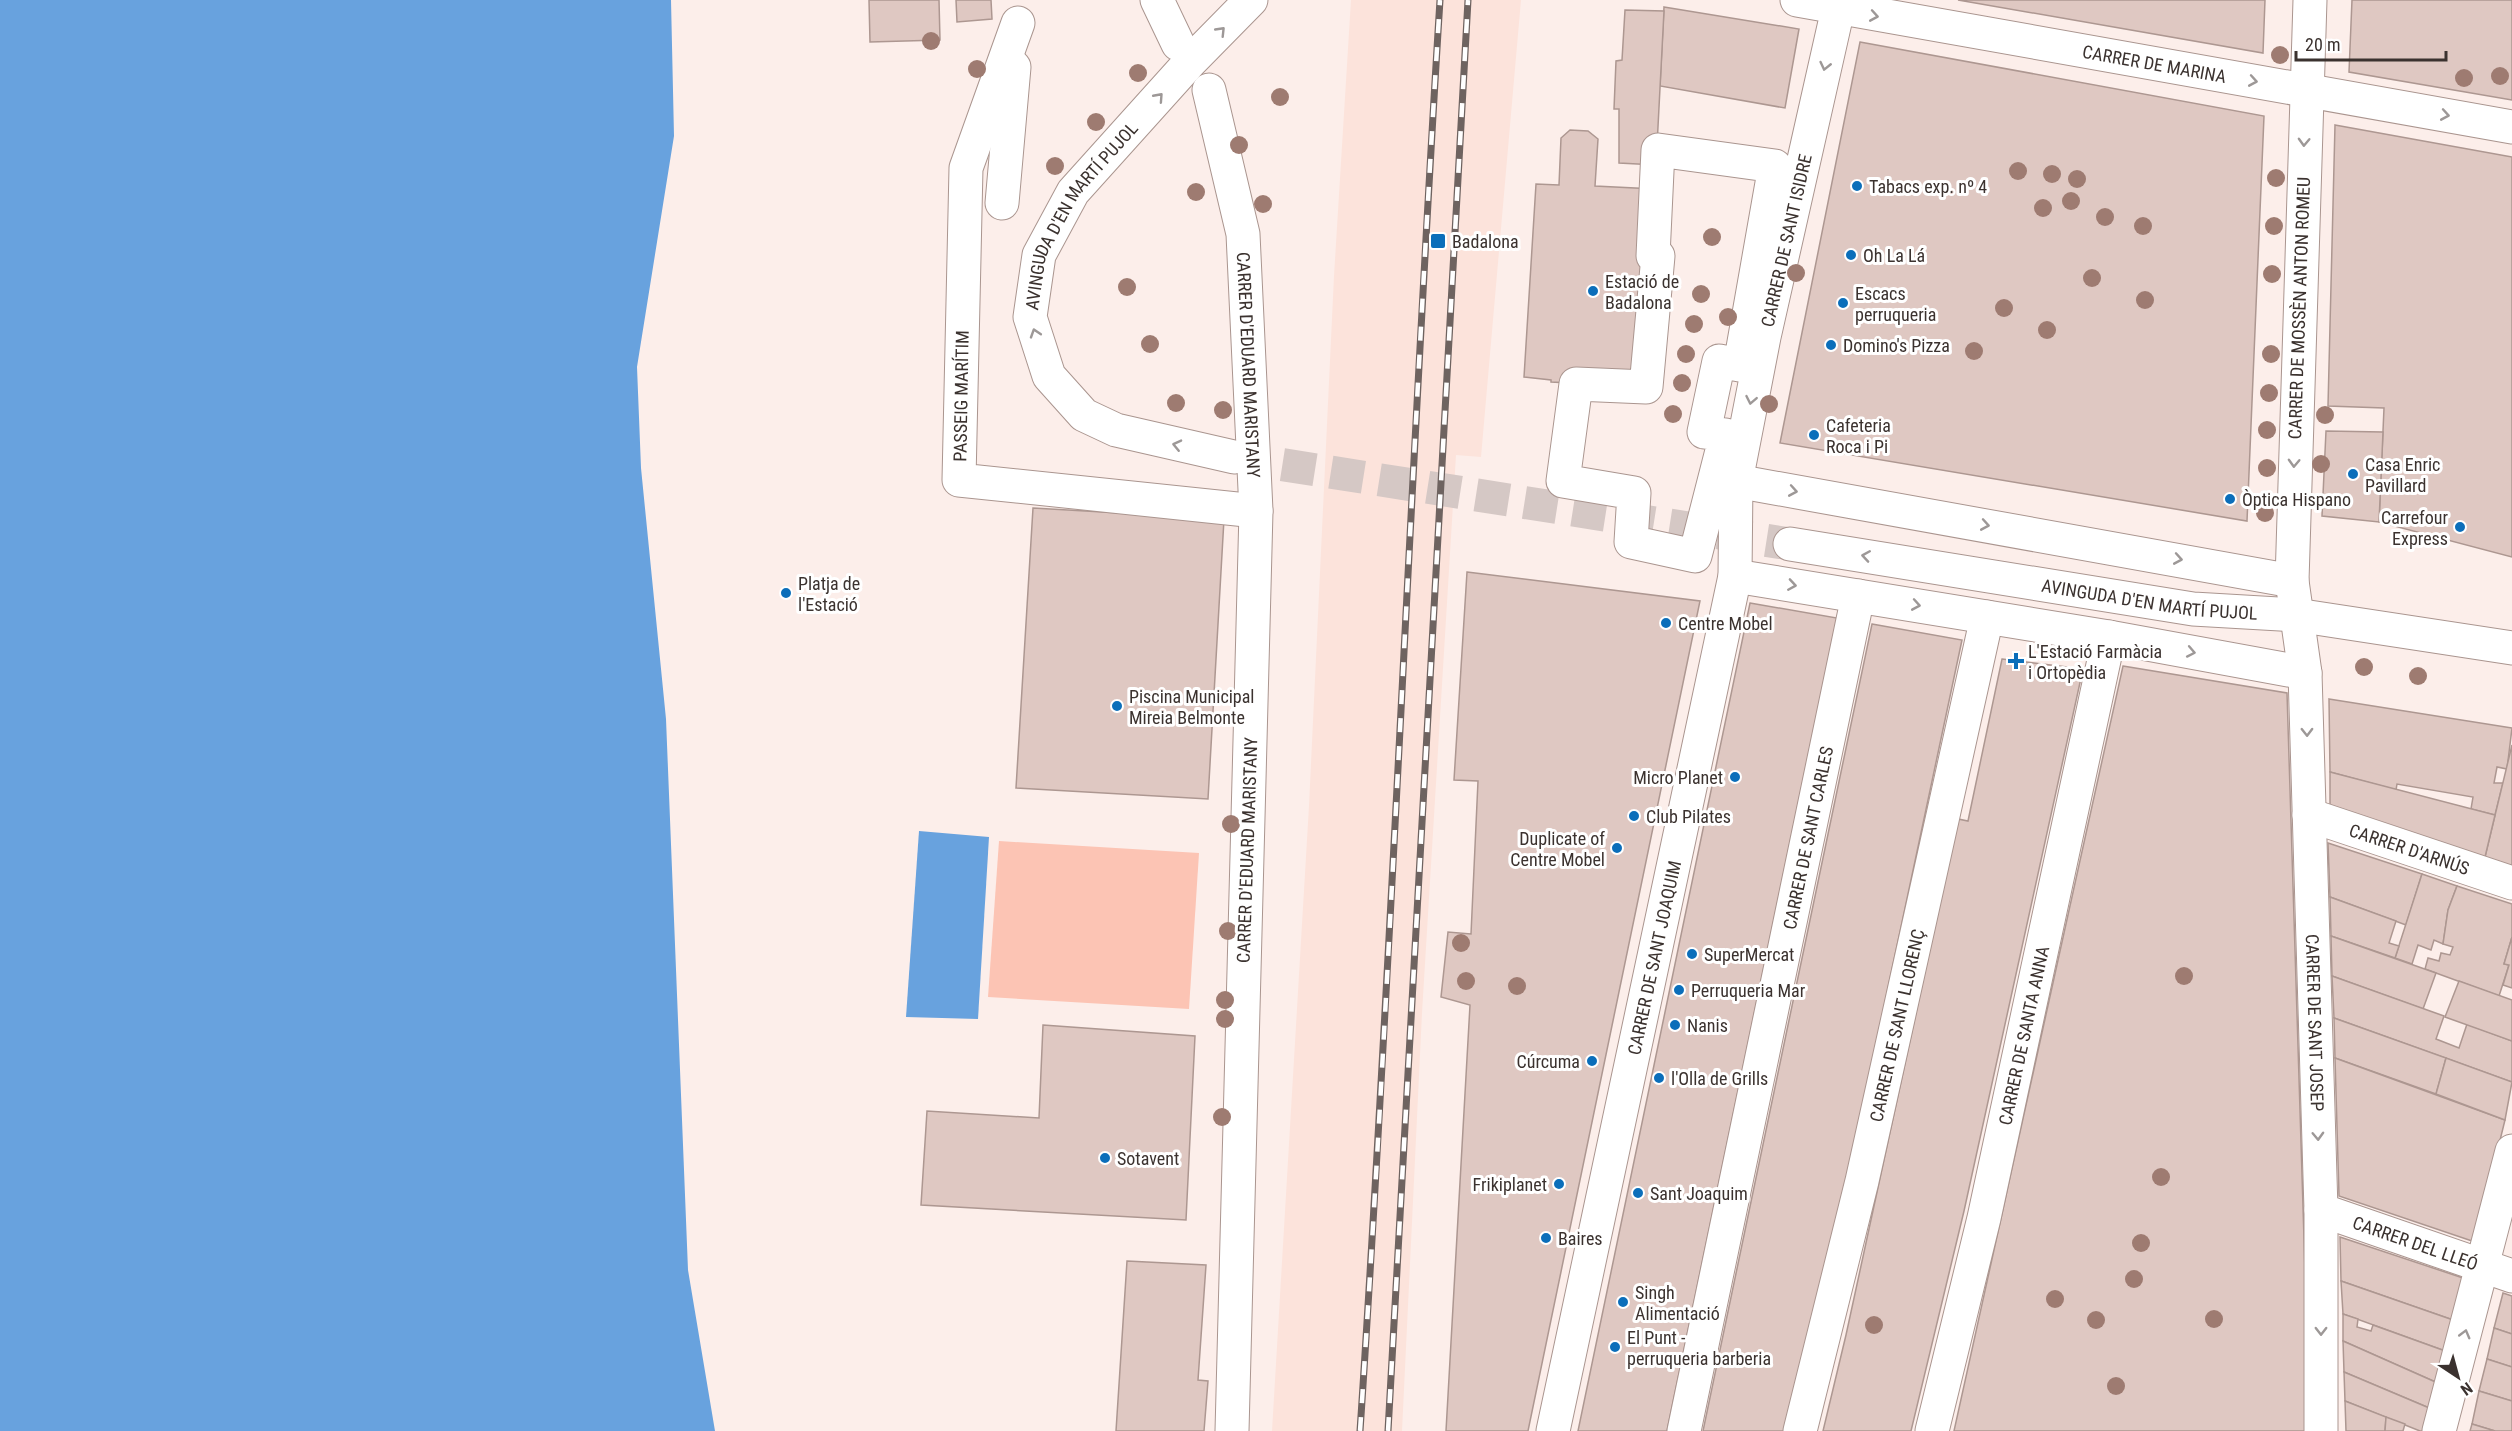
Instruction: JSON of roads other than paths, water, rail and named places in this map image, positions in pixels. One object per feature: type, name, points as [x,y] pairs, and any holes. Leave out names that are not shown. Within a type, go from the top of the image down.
[{"type":"street","points":[[1157,0],[1178,44]]},
{"type":"street","name":"AVINGUDA D'EN MARTÍ PUJOL","points":[[1234,457],[1116,430],[1084,415],[1049,376],[1030,317],[1039,255],[1073,192],[1190,63],[1251,0]]},
{"type":"street","name":"CARRER DE MARINA","points":[[1797,0],[1839,5],[2512,127]]},
{"type":"street","name":"CARRER DE MOSSÈN ANTON ROMEU","points":[[2296,615],[2292,581],[2310,0]]},
{"type":"street","name":"CARRER DE SANT ISIDRE","points":[[1736,481],[1764,337],[1839,5]]},
{"type":"street","name":"PASSEIG MARÍTIM","points":[[1002,203],[1019,11]]},
{"type":"street","name":"PASSEIG MARÍTIM","points":[[1019,11],[966,168],[959,480],[1256,511]]},
{"type":"street","name":"CARRER D'EDUARD MARISTANY","points":[[1209,90],[1243,234],[1256,511],[1232,1431]]},
{"type":"street","points":[[1658,150],[1775,166],[1740,365],[1719,361],[1704,432],[1726,435],[1695,556],[1631,542],[1634,493],[1563,481],[1576,384],[1646,387],[1649,327],[1653,326],[1658,256],[1653,256],[1656,189],[1658,150]]},
{"type":"street","name":"AVINGUDA D'EN MARTÍ PUJOL","points":[[1736,481],[2292,581]]},
{"type":"street","name":"CARRER DE SANT JOAQUIM","points":[[1553,1431],[1735,576],[1736,481]]},
{"type":"street","name":"AVINGUDA D'EN MARTÍ PUJOL","points":[[1790,544],[2193,609],[2296,615],[2512,648]]},
{"type":"street","points":[[1735,576],[2109,637],[2305,673]]},
{"type":"street","name":"CARRER DE SANT CARLES","points":[[1684,1431],[1858,596]]},
{"type":"street","name":"CARRER DE SANT JOSEP","points":[[2296,615],[2305,673],[2321,1210],[2321,1431]]},
{"type":"street","name":"CARRER DE SANT LLORENÇ","points":[[1800,1431],[1862,1181],[1987,617]]},
{"type":"street","name":"CARRER DE SANTA ANNA","points":[[1932,1431],[1984,1218],[2109,637]]},
{"type":"street","name":"CARRER D'ARNÚS","points":[[2309,815],[2512,883]]},
{"type":"street","points":[[2439,1431],[2497,1271],[2512,1151]]},
{"type":"street","name":"CARRER DEL LLEÓ","points":[[2321,1210],[2497,1271]]},
{"type":"water","points":[[0,0],[671,0],[674,136],[637,367],[641,468],[666,719],[688,1270],[715,1431],[0,1431]]},
{"type":"water","points":[[919,831],[989,837],[978,1019],[906,1017]]},
{"type":"tunnel","points":[[1234,457],[1790,544]]},
{"type":"railway","points":[[1360,1431],[1382,1073],[1440,0]]},
{"type":"railway","points":[[1388,1431],[1468,0]]},
{"type":"place","name":"Tabacs exp. nº 4","points":[[1857,186]]},
{"type":"place","name":"Badalona","points":[[1438,241]]},
{"type":"place","name":"Oh La Lá","points":[[1851,255]]},
{"type":"place","name":"Estació de Badalona","points":[[1593,291]]},
{"type":"place","name":"Escacs perruqueria","points":[[1843,303]]},
{"type":"place","name":"Domino's Pizza","points":[[1831,345]]},
{"type":"place","name":"Cafeteria Roca i Pi","points":[[1814,435]]},
{"type":"place","name":"Casa Enric Pavillard","points":[[2353,474]]},
{"type":"place","name":"Òptica Hispano","points":[[2230,499]]},
{"type":"place","name":"Carrefour Express","points":[[2460,527]]},
{"type":"place","name":"Platja de l'Estació","points":[[786,593]]},
{"type":"place","name":"Centre Mobel","points":[[1666,623]]},
{"type":"place","name":"L'Estació Farmàcia i Ortopèdia","points":[[2016,661]]},
{"type":"place","name":"Piscina Municipal Mireia Belmonte","points":[[1117,706]]},
{"type":"place","name":"Micro Planet","points":[[1735,777]]},
{"type":"place","name":"Club Pilates","points":[[1634,816]]},
{"type":"place","name":"Duplicate of Centre Mobel","points":[[1617,848]]},
{"type":"place","name":"SuperMercat","points":[[1692,954]]},
{"type":"place","name":"Perruqueria Mar","points":[[1679,990]]},
{"type":"place","name":"Nanis","points":[[1675,1025]]},
{"type":"place","name":"Cúrcuma","points":[[1592,1061]]},
{"type":"place","name":"l'Olla de Grills","points":[[1659,1078]]},
{"type":"place","name":"Sotavent","points":[[1105,1158]]},
{"type":"place","name":"Frikiplanet","points":[[1559,1184]]},
{"type":"place","name":"Sant Joaquim","points":[[1638,1193]]},
{"type":"place","name":"Baires","points":[[1546,1238]]},
{"type":"place","name":"Singh Alimentació","points":[[1623,1302]]},
{"type":"place","name":"El Punt - perruqueria barberia","points":[[1615,1347]]}]
